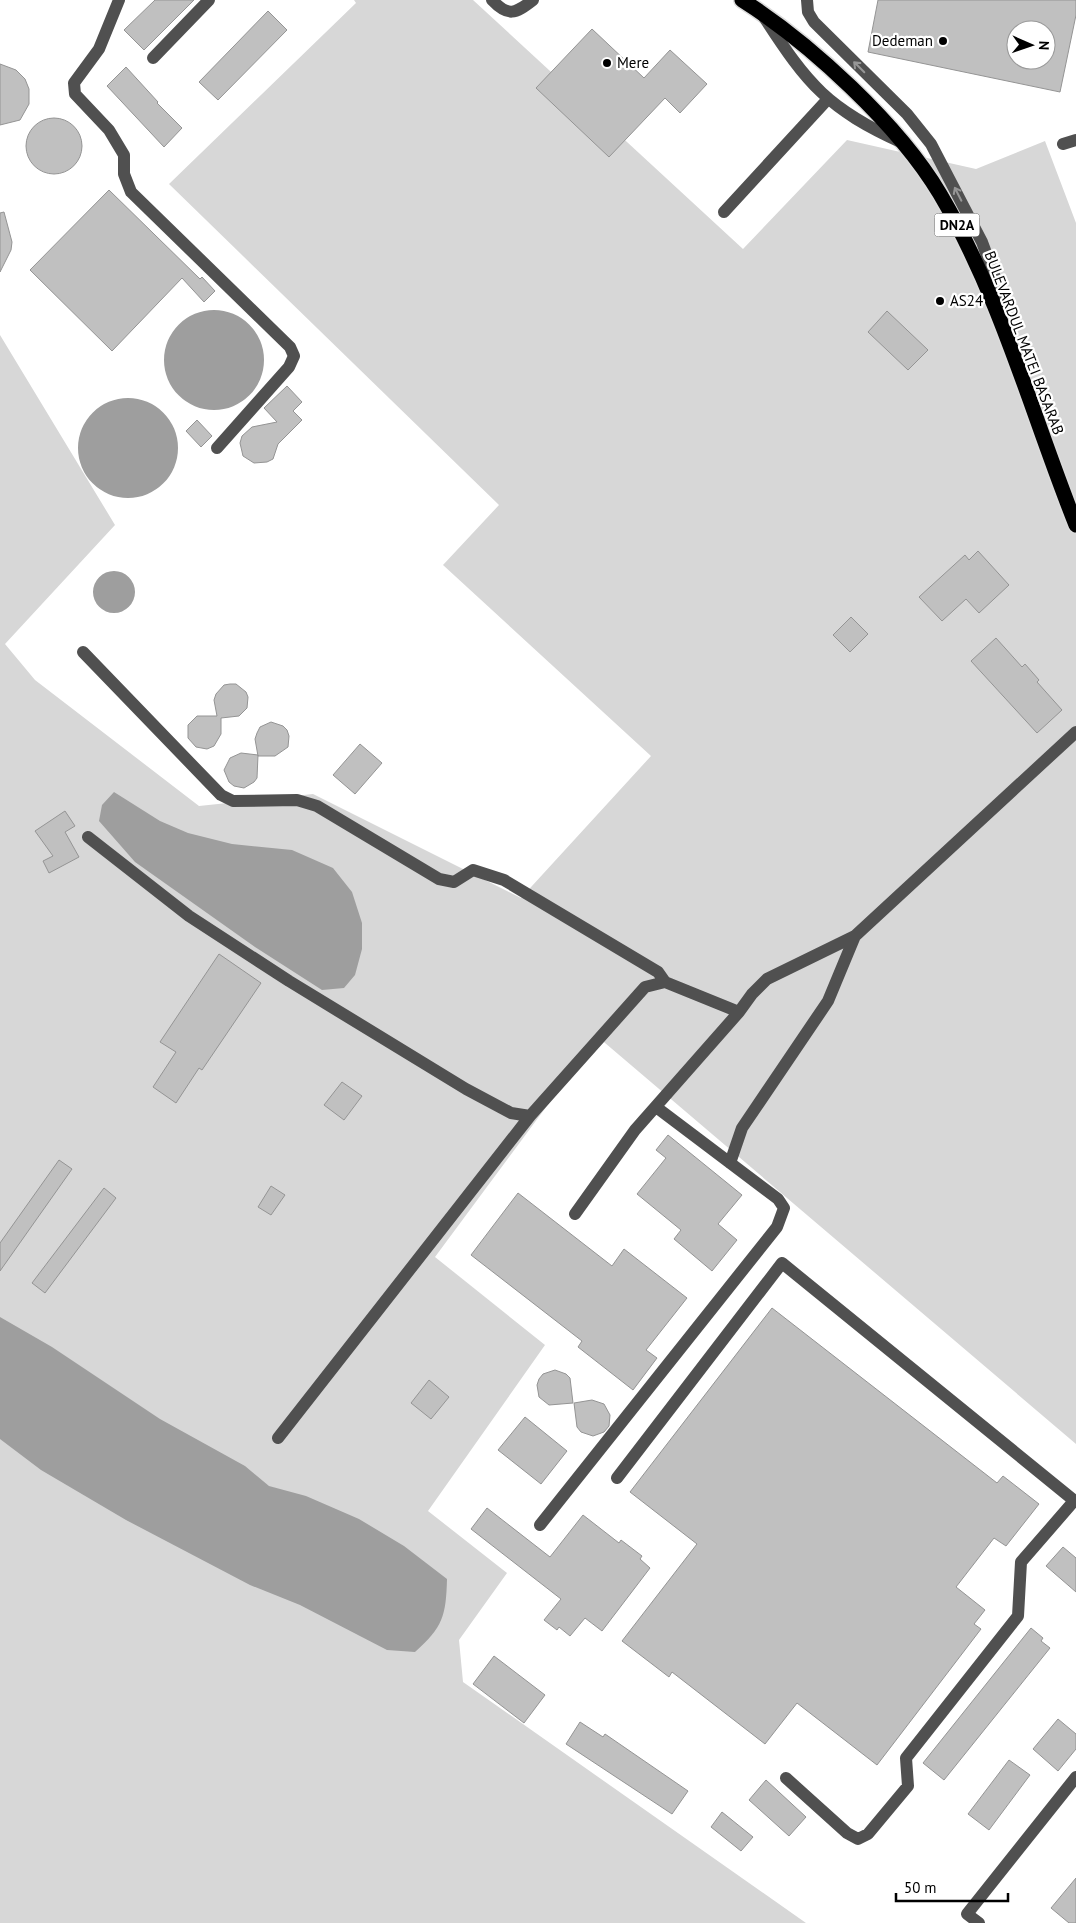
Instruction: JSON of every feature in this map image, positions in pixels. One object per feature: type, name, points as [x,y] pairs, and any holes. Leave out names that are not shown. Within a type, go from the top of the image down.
[{"type":"highway","name":"BULEVARDUL MATEI BASARAB","points":[[742,0],[761,13],[844,81],[879,116],[923,168],[953,217],[977,267],[1000,322],[1074,521]]},
{"type":"street","points":[[119,0],[99,49],[74,83],[74,94],[109,130],[124,155],[124,174],[131,192],[290,347],[294,356],[289,367],[217,448]]},
{"type":"street","points":[[153,58],[209,0]]},
{"type":"street","points":[[492,0],[502,10],[513,13],[522,9],[533,0]]},
{"type":"street","points":[[807,0],[808,12],[814,22],[907,114],[931,144],[986,252],[996,280],[1000,322]]},
{"type":"street","points":[[761,13],[794,64],[827,100],[860,123],[904,144]]},
{"type":"street","points":[[724,212],[827,100]]},
{"type":"street","points":[[1063,144],[1076,140]]},
{"type":"street","points":[[83,652],[221,795],[233,801],[297,800],[317,806],[439,879],[454,882],[473,870],[504,880],[658,972],[665,982],[738,1012]]},
{"type":"street","points":[[575,1214],[635,1130],[767,979],[855,936],[1076,732]]},
{"type":"street","points":[[88,837],[189,916],[288,981],[466,1089],[511,1113],[530,1116]]},
{"type":"street","points":[[730,1163],[742,1128],[828,1002],[855,936]]},
{"type":"street","points":[[278,1438],[530,1116],[645,987],[665,982]]},
{"type":"street","points":[[540,1525],[777,1227],[784,1208],[778,1199],[656,1107]]},
{"type":"street","points":[[617,1478],[782,1263],[1075,1501],[1021,1562],[1018,1616],[906,1758],[908,1786],[868,1834],[858,1839],[847,1833],[786,1778]]},
{"type":"street","points":[[979,1923],[967,1914],[1076,1776]]},
{"type":"shaded area","points":[[354,0],[473,0],[743,249],[847,140],[976,169],[1045,141],[1076,223],[1076,1444],[598,1037],[435,1257],[545,1345],[428,1511],[507,1573],[459,1640],[463,1682],[806,1923],[0,1923],[0,335],[115,525],[5,644],[35,680],[199,806],[313,794],[521,898],[651,756],[443,565],[499,505],[169,184],[356,3]]},
{"type":"shaded area","points":[[214,310],[224,311],[242,318],[256,332],[263,350],[263,370],[256,388],[242,402],[224,409],[214,410],[204,409],[186,402],[172,388],[165,370],[164,360],[165,350],[172,332],[186,318],[204,311]]},
{"type":"shaded area","points":[[128,398],[147,402],[163,413],[174,429],[178,448],[174,467],[163,483],[147,494],[128,498],[109,494],[93,483],[82,467],[78,448],[82,429],[93,413],[109,402]]},
{"type":"shaded area","points":[[118,571],[126,574],[132,580],[135,592],[132,604],[126,610],[110,613],[102,610],[96,604],[93,588],[96,580],[102,574]]},
{"type":"shaded area","points":[[114,792],[160,821],[188,833],[232,844],[292,850],[333,868],[352,892],[362,923],[362,949],[355,975],[344,988],[322,990],[255,947],[135,862],[99,821],[102,805]]},
{"type":"shaded area","points":[[0,1317],[52,1347],[160,1419],[245,1466],[269,1486],[306,1496],[359,1519],[404,1546],[447,1579],[444,1612],[432,1635],[415,1652],[387,1650],[300,1605],[250,1585],[126,1520],[41,1470],[0,1439]]},
{"type":"building","points":[[155,0],[194,0],[144,50],[124,30]]},
{"type":"building","name":"Dedeman","points":[[878,0],[1076,0],[1076,15],[1060,92],[868,52]]},
{"type":"building","points":[[268,11],[287,30],[218,100],[199,82]]},
{"type":"building","points":[[592,29],[644,78],[670,50],[707,84],[680,113],[665,98],[609,157],[536,88]]},
{"type":"building","points":[[0,64],[16,70],[25,79],[29,89],[29,104],[20,120],[0,125]]},
{"type":"building","points":[[126,67],[157,103],[182,128],[164,147],[107,86]]},
{"type":"building","points":[[54,118],[65,120],[74,126],[80,135],[82,146],[80,157],[74,166],[65,172],[54,174],[43,172],[34,166],[28,157],[26,146],[28,135],[34,126],[43,120]]},
{"type":"building","points":[[109,190],[200,279],[202,277],[215,291],[204,302],[182,278],[112,351],[30,270]]},
{"type":"building","points":[[4,212],[12,242],[11,250],[0,272],[0,213]]},
{"type":"building","points":[[887,311],[928,350],[908,370],[868,332]]},
{"type":"building","points":[[287,386],[302,402],[293,411],[302,420],[278,444],[273,459],[267,462],[254,463],[243,456],[240,443],[242,436],[252,427],[277,422],[264,408]]},
{"type":"building","points":[[197,420],[212,436],[201,447],[186,431]]},
{"type":"building","points":[[978,551],[1009,585],[979,613],[966,599],[942,621],[919,597],[965,555],[969,560]]},
{"type":"building","points":[[851,617],[868,634],[850,652],[833,635]]},
{"type":"building","points":[[996,638],[1022,667],[1025,664],[1039,680],[1037,682],[1062,710],[1037,733],[971,661]]},
{"type":"building","points":[[236,684],[246,692],[248,697],[247,708],[239,716],[221,718],[221,734],[214,746],[207,749],[196,747],[188,738],[188,725],[197,716],[217,716],[214,700],[216,694],[224,685]]},
{"type":"building","points":[[271,722],[283,726],[287,730],[289,736],[288,747],[275,756],[258,756],[255,739],[257,733],[260,727]]},
{"type":"building","points":[[360,744],[382,763],[355,794],[333,775]]},
{"type":"building","points":[[241,753],[258,755],[257,778],[244,788],[234,786],[229,782],[224,770],[230,758]]},
{"type":"building","points":[[65,811],[75,826],[65,832],[79,857],[49,873],[43,861],[53,856],[35,831]]},
{"type":"building","points":[[219,954],[261,983],[202,1070],[199,1068],[176,1103],[153,1087],[176,1052],[160,1042]]},
{"type":"building","points":[[342,1082],[362,1096],[344,1120],[324,1105]]},
{"type":"building","points":[[668,1135],[742,1195],[718,1224],[737,1240],[712,1271],[674,1239],[681,1230],[637,1194],[666,1158],[656,1150]]},
{"type":"building","points":[[59,1160],[72,1169],[0,1271],[0,1243]]},
{"type":"building","points":[[271,1186],[285,1195],[271,1215],[258,1207]]},
{"type":"building","points":[[104,1188],[116,1198],[45,1293],[32,1283]]},
{"type":"building","points":[[518,1193],[612,1266],[624,1249],[687,1298],[646,1350],[657,1358],[633,1390],[578,1347],[582,1341],[471,1255]]},
{"type":"building","points":[[772,1308],[997,1483],[1003,1476],[1039,1504],[1006,1546],[994,1538],[956,1587],[985,1610],[974,1624],[981,1629],[877,1765],[797,1703],[765,1744],[672,1672],[669,1677],[622,1641],[697,1544],[630,1492]]},
{"type":"building","points":[[555,1370],[566,1374],[570,1378],[573,1403],[549,1405],[539,1397],[537,1385],[539,1379],[543,1374]]},
{"type":"building","points":[[429,1380],[449,1397],[431,1419],[411,1403]]},
{"type":"building","points":[[592,1400],[604,1404],[610,1415],[609,1426],[604,1432],[593,1436],[581,1432],[577,1427],[574,1403]]},
{"type":"building","points":[[525,1417],[567,1451],[541,1484],[498,1450]]},
{"type":"building","points":[[487,1508],[550,1557],[583,1515],[619,1543],[621,1540],[642,1556],[640,1559],[650,1568],[602,1631],[585,1618],[570,1636],[559,1627],[557,1630],[544,1620],[561,1599],[471,1529]]},
{"type":"building","points":[[1063,1547],[1076,1558],[1076,1592],[1046,1566]]},
{"type":"building","points":[[1031,1628],[1043,1638],[1041,1641],[1050,1648],[944,1780],[923,1763]]},
{"type":"building","points":[[494,1656],[545,1695],[524,1723],[473,1684]]},
{"type":"building","points":[[1058,1719],[1076,1734],[1076,1749],[1058,1771],[1033,1749]]},
{"type":"building","points":[[580,1722],[603,1737],[605,1734],[688,1791],[672,1814],[566,1744]]},
{"type":"building","points":[[1009,1760],[1030,1775],[989,1830],[968,1814]]},
{"type":"building","points":[[766,1780],[806,1817],[789,1836],[749,1800]]},
{"type":"building","points":[[722,1812],[753,1837],[741,1851],[711,1827]]},
{"type":"building","points":[[1076,1878],[1076,1923],[1069,1923],[1051,1908]]},
{"type":"place","name":"Dedeman","points":[[943,41]]},
{"type":"place","name":"Mere","points":[[607,63]]},
{"type":"place","name":"AS24","points":[[940,301]]}]
